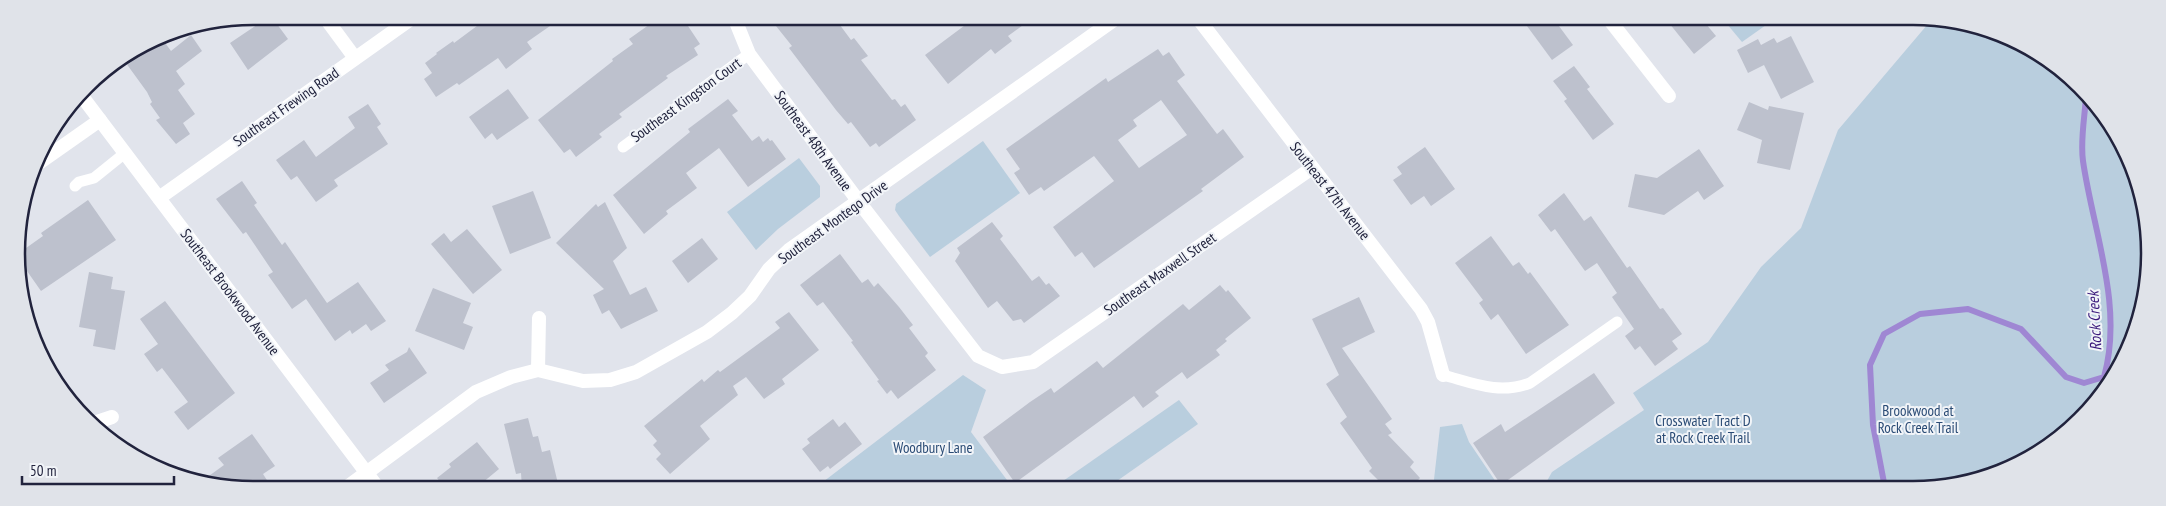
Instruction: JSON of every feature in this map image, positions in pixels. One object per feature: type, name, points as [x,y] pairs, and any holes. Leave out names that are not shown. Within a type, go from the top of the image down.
[{"type":"street","points":[[331,25],[355,58]]},
{"type":"street","name":"Southeast Frewing Road","points":[[158,198],[402,25]]},
{"type":"street","name":"Southeast 48th Avenue","points":[[737,25],[749,54],[859,202],[978,356],[1002,367]]},
{"type":"street","name":"Southeast Montego Drive","points":[[356,481],[476,392],[511,377],[538,370],[583,381],[610,380],[636,372],[707,332],[750,296],[769,269],[789,250],[1107,25]]},
{"type":"street","name":"Southeast 47th Avenue","points":[[1203,25],[1421,309],[1428,322],[1443,375]]},
{"type":"street","points":[[1613,25],[1669,96]]},
{"type":"street","name":"Southeast Brookwood Avenue","points":[[85,100],[373,481]]},
{"type":"street","points":[[46,158],[100,120]]},
{"type":"street","name":"Southeast Maxwell Street","points":[[1002,367],[1032,362],[1312,168]]},
{"type":"street","points":[[538,370],[539,318]]},
{"type":"street","points":[[100,421],[112,417]]},
{"type":"lane","name":"Southeast Kingston Court","points":[[623,147],[749,54]]},
{"type":"lane","points":[[75,186],[78,182],[94,178],[125,153]]},
{"type":"lane","points":[[1443,375],[1491,388],[1514,389],[1530,383],[1617,322]]},
{"type":"green space","points":[[1728,25],[1766,25],[1742,42]]},
{"type":"green space","points":[[1927,25],[1957,29],[2000,42],[2040,63],[2074,92],[2103,126],[2124,166],[2137,209],[2141,238],[2139,283],[2129,326],[2117,354],[2094,392],[2074,414],[2040,443],[2000,464],[1957,477],[1928,481],[1547,481],[1552,472],[1644,410],[1633,393],[1708,342],[1761,267],[1801,228],[1838,130]]},
{"type":"green space","points":[[983,141],[1020,193],[930,257],[895,210],[896,204]]},
{"type":"green space","points":[[799,158],[820,186],[820,197],[778,229],[756,250],[727,212]]},
{"type":"green space","name":"Woodbury Lane","points":[[963,375],[986,390],[971,432],[1008,481],[824,481]]},
{"type":"green space","points":[[1179,400],[1198,424],[1117,481],[1063,481]]},
{"type":"green space","points":[[1462,424],[1469,442],[1495,481],[1434,481],[1440,427]]},
{"type":"building","points":[[257,25],[278,25],[288,39],[248,70],[230,43]]},
{"type":"building","points":[[478,25],[551,25],[527,42],[532,49],[506,69],[498,58],[459,85],[457,83],[436,97],[424,79],[432,73],[425,63],[453,41],[454,43]]},
{"type":"building","points":[[649,25],[687,25],[700,44],[694,48],[698,55],[666,76],[668,78],[619,114],[622,117],[599,134],[602,137],[576,157],[570,149],[564,153],[538,120],[633,44],[629,39]]},
{"type":"building","points":[[840,25],[851,40],[854,38],[868,56],[861,60],[892,100],[895,99],[901,107],[905,104],[916,120],[879,147],[876,143],[870,147],[851,122],[848,124],[836,110],[789,48],[792,46],[776,26]]},
{"type":"building","points":[[965,25],[1023,25],[1008,36],[1012,41],[995,54],[991,49],[948,84],[925,55]]},
{"type":"building","points":[[1526,25],[1558,25],[1573,45],[1552,60]]},
{"type":"building","points":[[1671,25],[1707,25],[1716,36],[1694,54]]},
{"type":"building","points":[[191,35],[202,51],[176,71],[185,84],[178,90],[195,114],[183,123],[190,134],[176,144],[156,120],[160,118],[150,104],[152,102],[147,92],[126,63],[165,43],[171,51]]},
{"type":"building","points":[[1791,36],[1814,82],[1781,99],[1764,65],[1748,73],[1737,50],[1758,39],[1761,45],[1774,38],[1777,43]]},
{"type":"building","points":[[1158,49],[1163,56],[1169,52],[1185,75],[1177,81],[1217,134],[1223,129],[1244,157],[1201,189],[1203,191],[1094,268],[1082,252],[1075,257],[1053,227],[1114,181],[1094,156],[1044,191],[1041,187],[1029,195],[1014,173],[1020,169],[1006,149],[1106,78],[1108,82]],"holes":[[[1161,100],[1187,135],[1139,168],[1118,140],[1137,126],[1133,120]]]},
{"type":"building","points":[[1574,66],[1590,87],[1587,89],[1614,124],[1593,140],[1564,101],[1567,99],[1553,81]]},
{"type":"building","points":[[508,89],[529,118],[497,140],[492,133],[485,139],[469,117]]},
{"type":"building","points":[[728,99],[738,111],[732,115],[752,141],[759,136],[763,142],[768,138],[770,141],[772,140],[786,159],[748,187],[719,148],[686,173],[697,188],[666,211],[668,214],[644,234],[613,195],[690,132],[688,129]]},
{"type":"building","points":[[1749,102],[1768,110],[1769,106],[1804,113],[1790,170],[1757,163],[1762,140],[1737,130]]},
{"type":"building","points":[[368,104],[381,124],[377,127],[388,144],[334,180],[338,186],[316,202],[297,176],[291,180],[276,160],[304,140],[316,157],[355,128],[348,117]]},
{"type":"building","points":[[1425,147],[1455,189],[1431,206],[1424,196],[1411,205],[1393,180],[1402,174],[1397,167]]},
{"type":"building","points":[[1699,149],[1724,186],[1704,200],[1698,191],[1664,215],[1628,207],[1635,174],[1657,178]]},
{"type":"building","points":[[242,181],[257,203],[254,205],[282,245],[285,242],[327,303],[358,282],[386,321],[371,331],[366,324],[352,334],[350,330],[335,341],[306,299],[292,309],[268,275],[273,272],[246,232],[243,234],[216,199]]},
{"type":"building","points":[[533,191],[551,238],[510,254],[492,206]]},
{"type":"building","points":[[1564,193],[1584,221],[1591,216],[1627,268],[1630,266],[1660,309],[1663,308],[1682,334],[1672,341],[1678,349],[1655,366],[1640,346],[1635,350],[1625,336],[1634,329],[1612,297],[1617,293],[1597,263],[1585,271],[1555,229],[1551,232],[1538,215]]},
{"type":"building","points":[[88,200],[116,240],[41,291],[25,268],[25,249],[43,236],[41,233]]},
{"type":"building","points":[[605,202],[627,248],[613,261],[630,295],[646,287],[658,311],[621,329],[609,310],[602,314],[593,295],[604,289],[556,243],[596,204],[598,207]]},
{"type":"building","points":[[992,222],[1003,236],[1000,239],[1032,281],[1039,276],[1046,285],[1049,283],[1060,296],[1024,323],[1021,319],[1013,321],[997,301],[988,308],[955,261],[960,253],[957,248]]},
{"type":"building","points":[[467,229],[502,270],[473,294],[431,244],[444,233],[451,242]]},
{"type":"building","points":[[1491,236],[1513,266],[1519,262],[1528,274],[1530,272],[1569,325],[1526,354],[1498,314],[1491,320],[1479,303],[1483,300],[1455,263]]},
{"type":"building","points":[[702,238],[718,259],[688,283],[672,261]]},
{"type":"building","points":[[840,254],[862,283],[868,279],[874,287],[878,283],[899,307],[913,325],[909,328],[928,353],[925,356],[936,370],[898,399],[891,390],[887,394],[851,342],[853,341],[823,302],[817,306],[800,285]]},
{"type":"building","points":[[89,272],[113,277],[111,289],[125,291],[115,350],[93,346],[96,330],[79,327]]},
{"type":"building","points":[[1220,285],[1226,292],[1228,290],[1251,318],[1225,339],[1227,341],[1216,350],[1220,355],[1187,379],[1182,372],[1155,392],[1159,396],[1143,408],[1134,396],[1018,481],[1014,481],[983,437],[1051,388],[1054,393],[1097,361],[1103,368],[1183,304],[1189,310]]},
{"type":"building","points":[[433,288],[471,303],[463,323],[473,327],[464,350],[415,331]]},
{"type":"building","points":[[1359,297],[1375,332],[1342,348],[1392,419],[1385,424],[1392,433],[1388,435],[1414,462],[1410,467],[1420,478],[1417,481],[1379,481],[1369,471],[1372,468],[1340,423],[1347,417],[1326,384],[1339,375],[1312,319]]},
{"type":"building","points":[[165,301],[235,393],[188,430],[174,412],[188,402],[162,368],[157,372],[144,354],[158,344],[140,319]]},
{"type":"building","points":[[789,312],[819,350],[782,379],[785,384],[764,399],[746,377],[733,386],[738,395],[700,426],[710,439],[670,474],[656,459],[661,454],[653,445],[657,441],[644,426],[702,379],[704,382],[718,370],[720,372],[780,328],[775,322]]},
{"type":"building","points":[[409,347],[427,373],[384,403],[370,383],[389,370],[385,365],[407,352]]},
{"type":"building","points":[[1594,373],[1615,403],[1507,481],[1498,481],[1473,443],[1501,424],[1505,432]]},
{"type":"building","points":[[528,418],[533,437],[538,436],[542,452],[550,450],[557,481],[522,481],[521,473],[516,474],[504,424]]},
{"type":"building","points":[[833,419],[839,427],[845,422],[862,444],[830,469],[828,466],[820,472],[802,449],[810,443],[807,439]]},
{"type":"building","points":[[252,434],[275,466],[263,474],[268,481],[238,481],[208,477],[224,465],[218,458]]},
{"type":"building","points":[[477,442],[499,469],[484,481],[439,481],[437,478],[451,467],[449,464]]},
{"type":"waterway","name":"Rock Creek","points":[[1884,481],[1873,425],[1870,365],[1884,334],[1920,314],[1968,309],[2021,329],[2066,377],[2084,383],[2104,377],[2111,323],[2105,269],[2082,153],[2085,104]]},
{"type":"park label","name":"Brookwood at Rock Creek Trail","points":[[1918,420]]},
{"type":"park label","name":"Crosswater Tract D at Rock Creek Trail","points":[[1703,430]]}]
